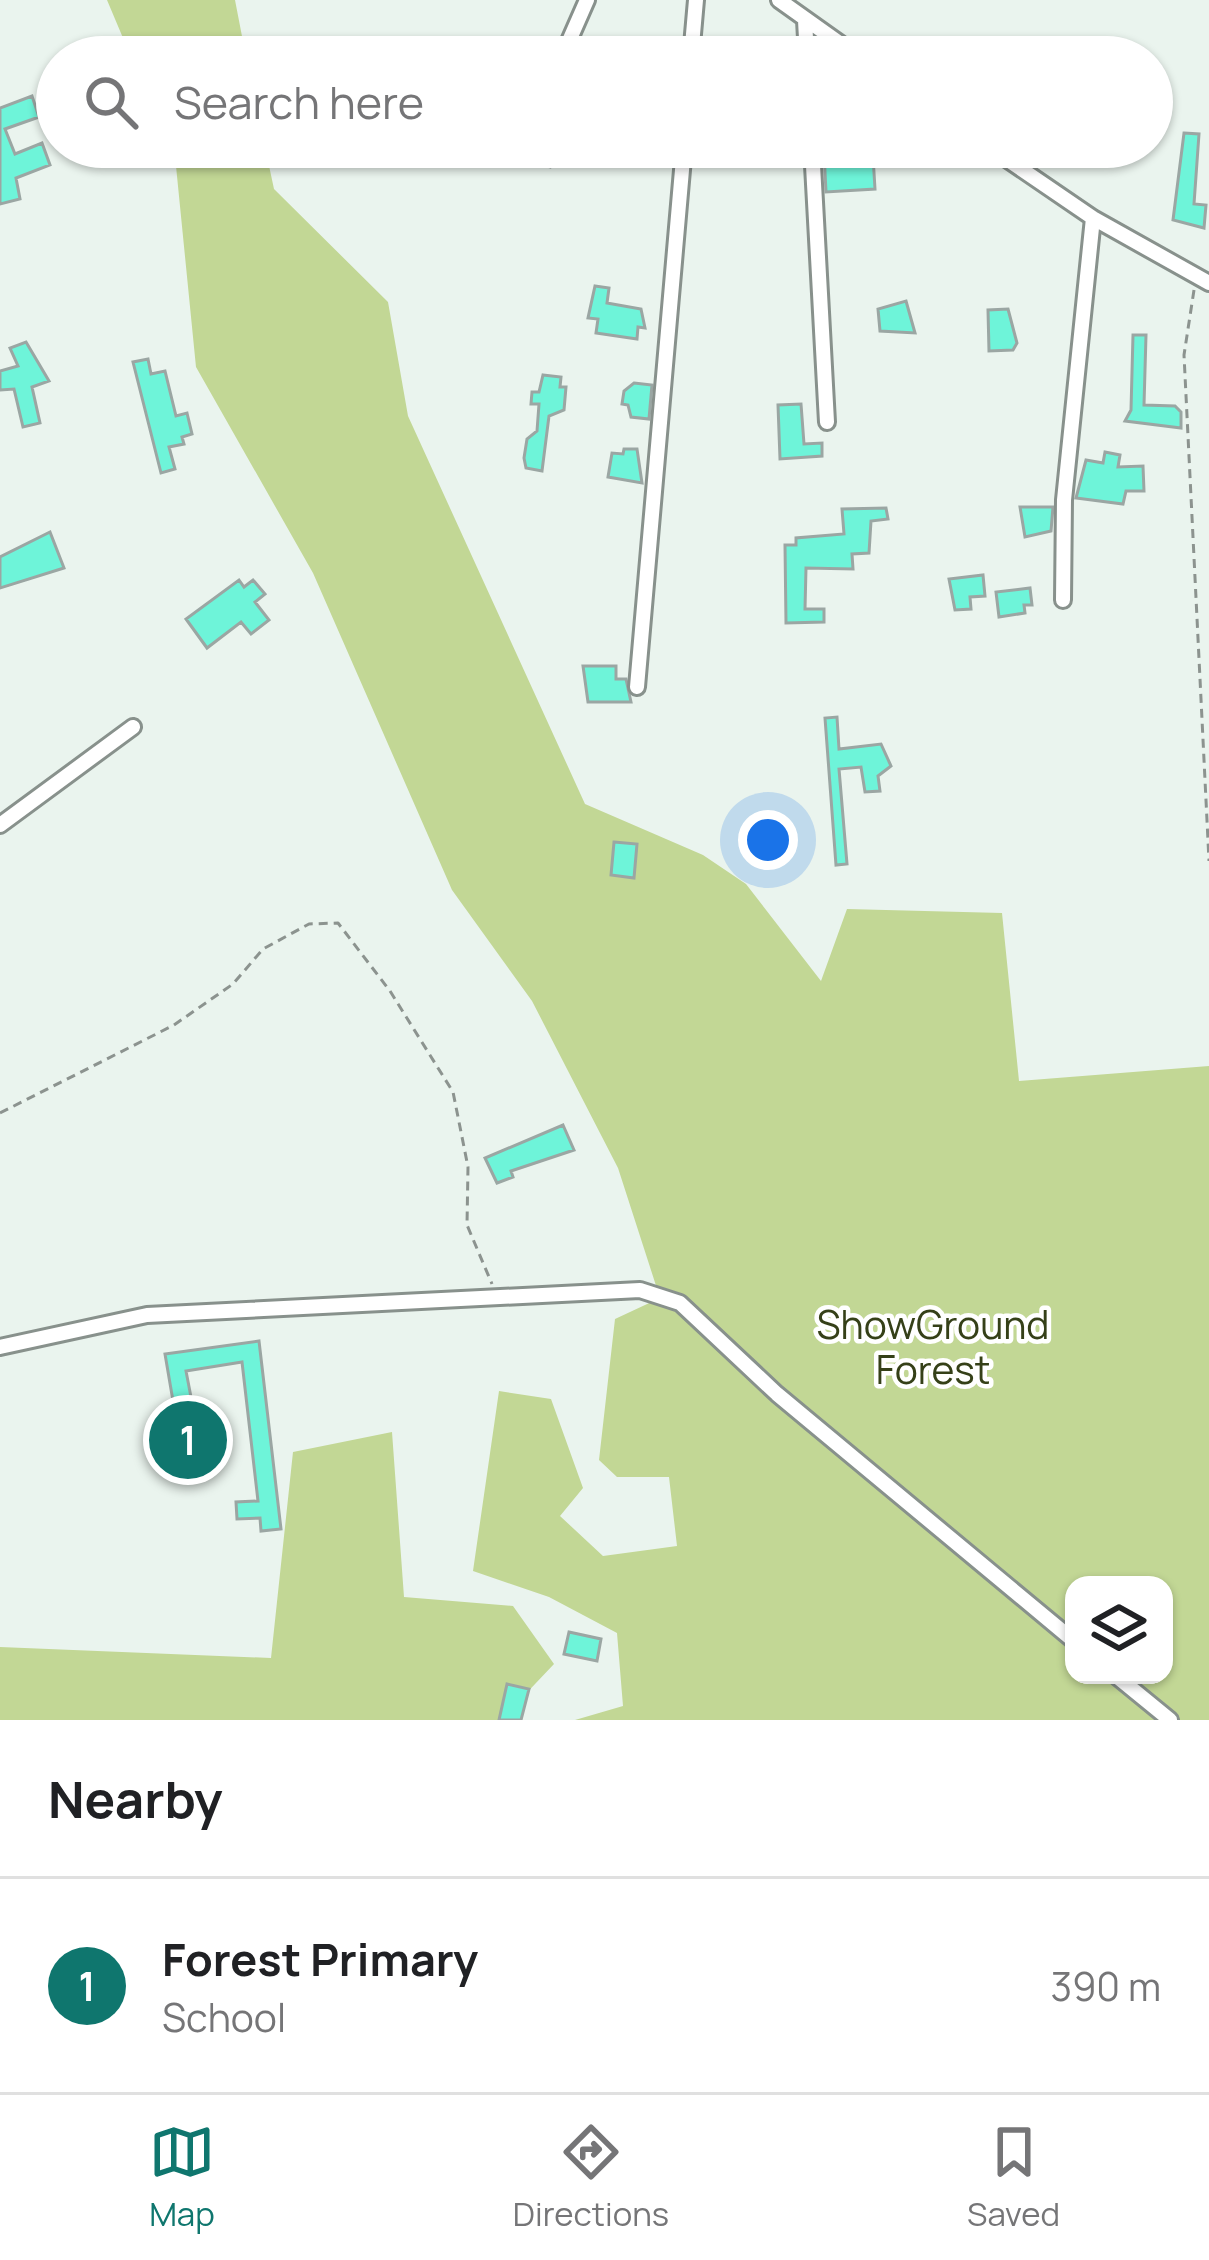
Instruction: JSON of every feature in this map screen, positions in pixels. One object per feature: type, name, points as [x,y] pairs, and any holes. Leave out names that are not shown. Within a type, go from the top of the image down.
[{"type":"street","points":[[571,36],[586,0]]},
{"type":"street","points":[[693,36],[696,0]]},
{"type":"street","points":[[779,0],[828,36]]},
{"type":"street","points":[[805,20],[806,36]]},
{"type":"street","points":[[637,687],[682,168]]},
{"type":"street","points":[[813,168],[827,422]]},
{"type":"street","points":[[1020,168],[1093,218],[1202,280]]},
{"type":"street","points":[[1063,600],[1064,500],[1093,218]]},
{"type":"street","points":[[0,826],[133,727]]},
{"type":"street","points":[[0,1347],[147,1315],[640,1290],[680,1303],[777,1394],[1065,1634]]},
{"type":"street","points":[[1126,1684],[1169,1720]]},
{"type":"path","points":[[1202,280],[1184,355],[1209,861]]},
{"type":"path","points":[[0,1113],[174,1025],[232,984],[263,949],[309,925],[338,923],[390,991],[453,1092],[468,1167],[467,1225],[482,1267],[501,1295]]},
{"type":"green space","points":[[107,0],[235,0],[242,36],[122,36]]},
{"type":"green space","name":"ShowGround Forest","points":[[176,168],[270,168],[274,189],[388,302],[408,416],[585,804],[703,855],[746,884],[821,981],[847,909],[1002,913],[1019,1081],[1209,1066],[1209,1720],[575,1720],[623,1706],[617,1633],[549,1597],[473,1571],[499,1391],[551,1399],[583,1488],[560,1516],[603,1556],[677,1546],[669,1477],[617,1477],[599,1460],[615,1319],[660,1298],[618,1168],[532,1001],[452,890],[313,573],[196,367]]},
{"type":"green space","points":[[392,1432],[404,1597],[513,1606],[554,1664],[501,1720],[0,1720],[0,1647],[271,1658],[293,1452]]},
{"type":"building","points":[[32,96],[36,118],[5,129],[15,154],[36,145],[36,168],[42,168],[16,178],[20,199],[0,204],[0,108]]},
{"type":"building","points":[[1184,133],[1199,134],[1194,204],[1206,205],[1204,228],[1173,220]]},
{"type":"building","points":[[825,168],[874,168],[875,189],[826,192]]},
{"type":"building","points":[[595,286],[609,288],[607,303],[641,309],[645,328],[638,327],[637,339],[596,333],[598,319],[588,318]]},
{"type":"building","points":[[906,301],[915,333],[880,331],[878,309]]},
{"type":"building","points":[[1008,309],[1017,343],[1013,350],[989,351],[988,310]]},
{"type":"building","points":[[1133,335],[1146,335],[1144,405],[1175,406],[1181,412],[1181,428],[1125,421],[1131,410]]},
{"type":"building","points":[[26,342],[49,381],[32,387],[40,423],[23,427],[14,389],[0,390],[0,371],[18,366],[10,348]]},
{"type":"building","points":[[148,359],[151,374],[165,371],[176,416],[187,413],[192,434],[182,437],[184,444],[169,447],[175,469],[161,473],[133,362]]},
{"type":"building","points":[[543,375],[561,377],[560,387],[566,387],[564,410],[549,416],[542,471],[526,468],[524,458],[527,439],[537,431],[539,404],[531,404],[532,392],[539,392]]},
{"type":"building","points":[[634,383],[652,385],[649,419],[631,417],[628,405],[622,404],[624,391]]},
{"type":"building","points":[[801,404],[804,444],[822,443],[822,456],[780,459],[778,405]]},
{"type":"building","points":[[624,449],[637,449],[642,483],[608,477],[612,453],[623,454]]},
{"type":"building","points":[[1105,452],[1120,455],[1118,467],[1143,466],[1144,491],[1126,491],[1123,504],[1076,498],[1086,460],[1103,463]]},
{"type":"building","points":[[1020,507],[1053,507],[1051,531],[1025,537]]},
{"type":"building","points":[[886,508],[888,519],[871,521],[869,553],[852,554],[853,569],[806,568],[805,609],[824,609],[824,622],[786,623],[785,545],[796,545],[796,538],[844,534],[842,509]]},
{"type":"building","points":[[50,532],[64,568],[0,588],[0,557]]},
{"type":"building","points":[[983,575],[985,596],[970,597],[971,609],[955,610],[949,579]]},
{"type":"building","points":[[239,580],[244,587],[253,580],[265,594],[255,602],[269,620],[251,634],[241,622],[207,648],[186,619]]},
{"type":"building","points":[[1030,588],[1032,605],[1024,605],[1025,613],[999,617],[996,592]]},
{"type":"building","points":[[583,666],[616,666],[616,679],[626,679],[631,702],[588,702]]},
{"type":"building","points":[[837,717],[839,749],[881,744],[891,766],[878,776],[880,791],[865,792],[861,767],[839,769],[847,864],[836,865],[825,718]]},
{"type":"building","points":[[614,842],[637,844],[634,878],[611,875]]},
{"type":"building","points":[[563,1125],[574,1150],[511,1171],[513,1177],[497,1183],[485,1158]]},
{"type":"building","points":[[259,1341],[281,1529],[261,1531],[260,1518],[237,1519],[236,1502],[258,1501],[242,1362],[186,1371],[191,1397],[173,1401],[165,1354]]},
{"type":"building","points":[[569,1632],[601,1639],[597,1661],[564,1654]]},
{"type":"building","points":[[507,1684],[529,1689],[521,1720],[499,1720]]},
{"type":"place","name":"Forest Primary","points":[[188,1440]]}]
